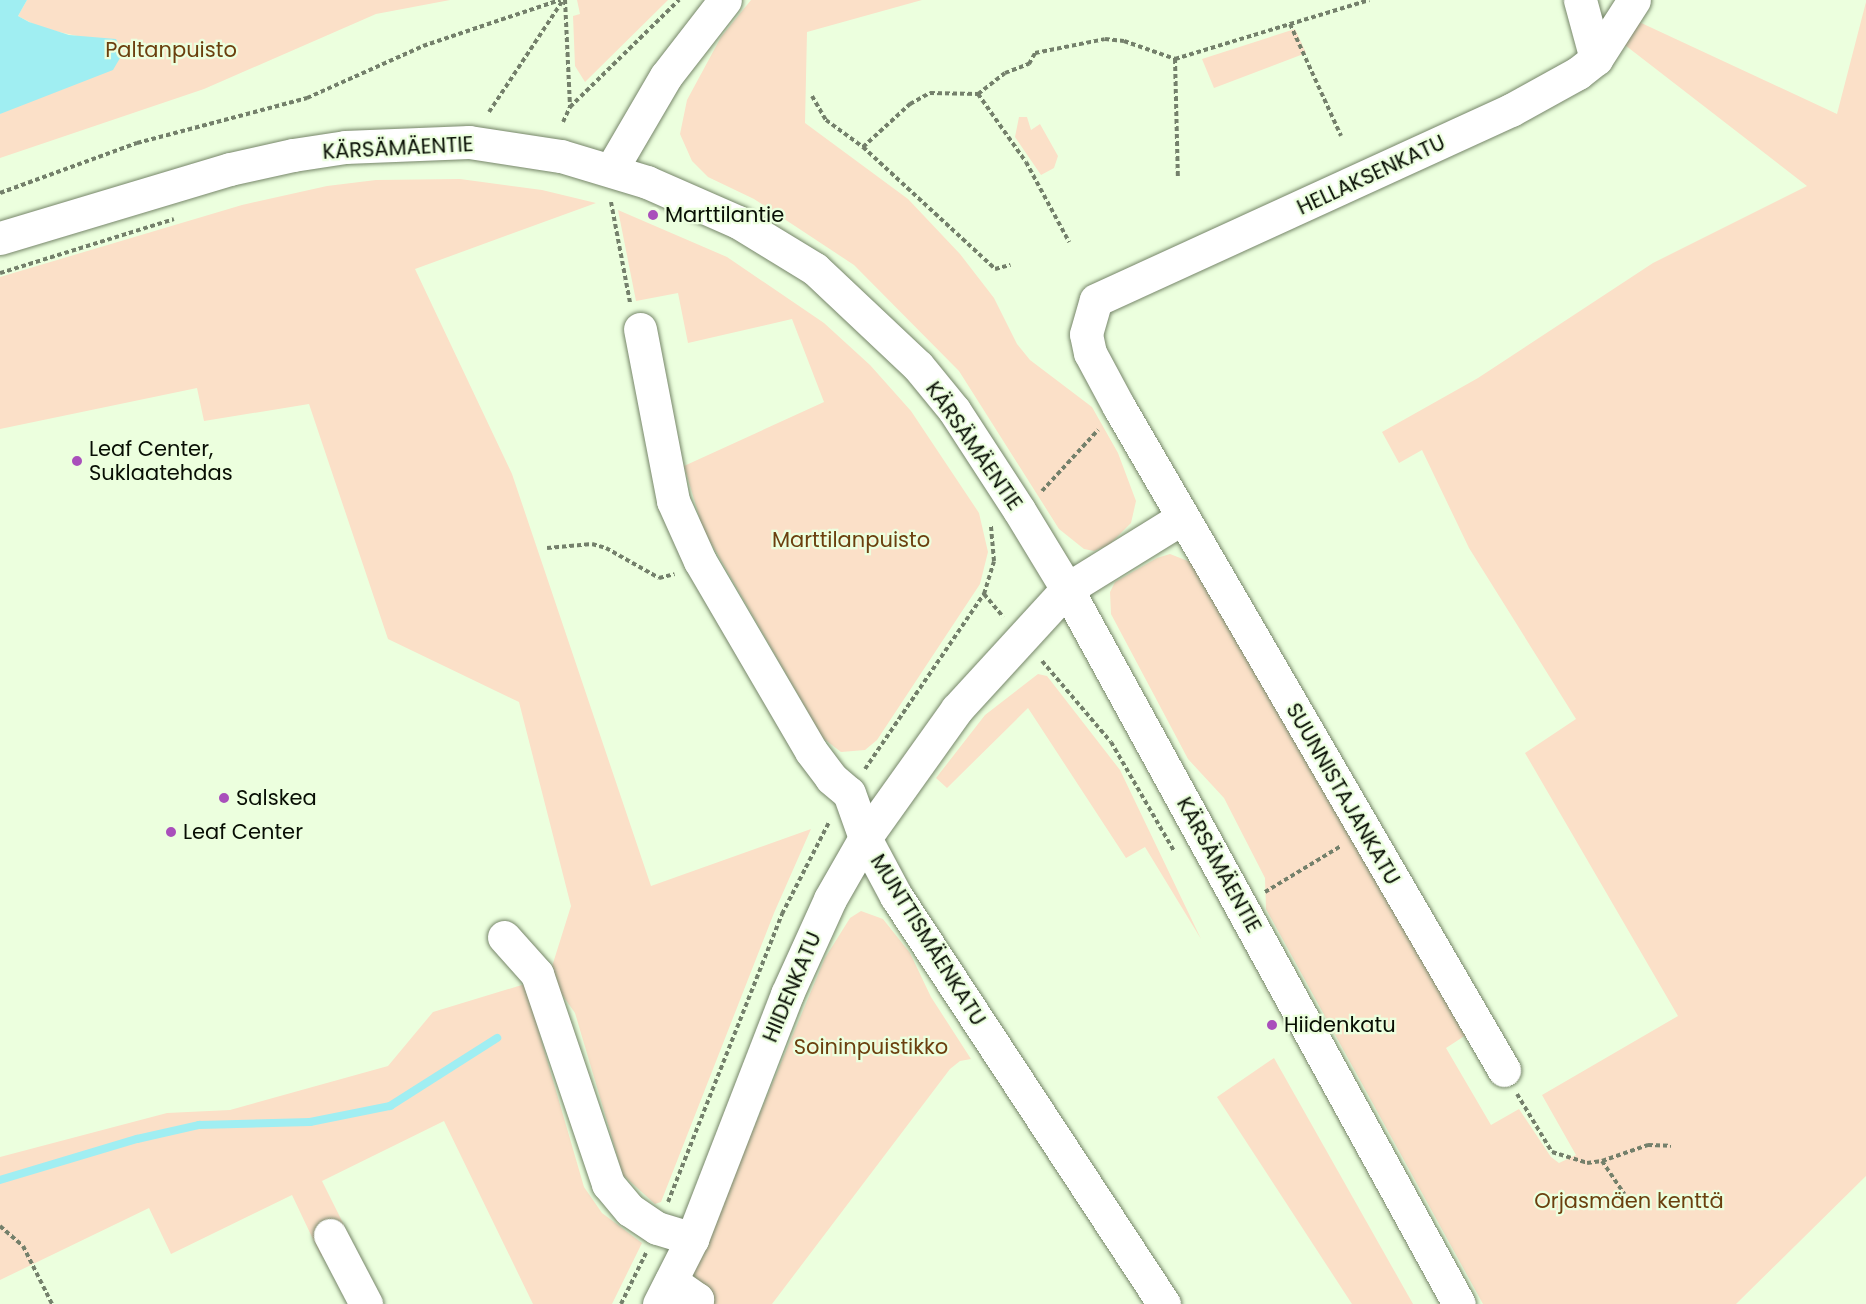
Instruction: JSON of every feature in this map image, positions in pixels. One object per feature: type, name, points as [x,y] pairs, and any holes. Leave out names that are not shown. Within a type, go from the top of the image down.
[{"type":"street","points":[[606,184],[666,76],[725,0]]},
{"type":"street","points":[[1580,0],[1596,59]]},
{"type":"street","name":"HELLAKSENKATU","points":[[1088,320],[1096,300],[1532,100],[1596,59],[1634,0]]},
{"type":"street","name":"KÄRSÄMÄENTIE","points":[[0,238],[230,169],[345,147],[419,142],[495,144],[606,184],[660,187],[738,222],[771,240],[837,288],[918,366],[954,410],[1068,590],[1459,1304]]},
{"type":"street","name":"SUUNNISTAJANKATU","points":[[1088,320],[1090,353],[1119,407],[1504,1070]]},
{"type":"street","name":"MUNTTISMÄENKATU","points":[[640,329],[673,501],[700,561],[811,751],[849,793],[865,838],[896,896],[1164,1304]]},
{"type":"street","points":[[1068,590],[1182,518]]},
{"type":"street","name":"HIIDENKATU","points":[[665,1293],[692,1239],[787,994],[830,899],[865,838],[957,709],[1068,590]]},
{"type":"street","points":[[504,937],[537,974],[608,1184],[630,1210],[657,1228],[692,1239]]},
{"type":"street","points":[[330,1234],[366,1304]]},
{"type":"street","points":[[665,1293],[698,1302]]},
{"type":"path","points":[[563,0],[570,106],[564,122]]},
{"type":"path","points":[[489,112],[563,0]]},
{"type":"path","points":[[0,193],[78,168],[137,143],[307,98],[423,46],[563,0]]},
{"type":"path","points":[[570,106],[679,0]]},
{"type":"path","points":[[863,147],[910,104],[930,93],[978,94],[1005,73],[1029,64],[1035,53],[1105,39],[1124,41],[1175,59],[1369,0]]},
{"type":"path","points":[[1290,24],[1341,136]]},
{"type":"path","points":[[1175,59],[1178,179]]},
{"type":"path","points":[[978,94],[1026,162],[1069,242]]},
{"type":"path","points":[[812,96],[826,120],[863,147],[995,269],[1010,265]]},
{"type":"path","points":[[606,184],[630,305],[640,329]]},
{"type":"path","points":[[611,202],[621,205]]},
{"type":"path","points":[[0,273],[182,217]]},
{"type":"path","points":[[1035,499],[1119,407]]},
{"type":"path","points":[[861,774],[984,594],[994,561],[989,520]]},
{"type":"path","points":[[548,548],[592,544],[606,548],[659,578],[672,576],[700,561]]},
{"type":"path","points":[[621,1304],[657,1228],[714,1092],[782,914],[831,819]]},
{"type":"path","points":[[1263,893],[1365,832]]},
{"type":"path","points":[[1504,1070],[1552,1152],[1587,1163],[1602,1161],[1648,1145],[1671,1146]]},
{"type":"path","points":[[1602,1161],[1623,1194]]},
{"type":"path","points":[[0,1226],[23,1245],[52,1304]]},
{"type":"green space","name":"Paltanpuisto","points":[[27,0],[450,0],[376,14],[204,89],[0,158],[0,114],[82,37],[41,28],[18,16]]},
{"type":"green space","points":[[577,0],[668,0],[585,82],[575,66],[573,16],[580,14]]},
{"type":"green space","points":[[751,0],[922,0],[807,32],[805,123],[908,199],[960,254],[994,298],[1017,344],[1030,360],[1092,407],[1118,453],[1136,501],[1131,523],[1109,545],[1094,551],[1084,549],[1059,529],[959,371],[854,265],[754,199],[708,177],[692,161],[680,134],[687,100],[721,37]]},
{"type":"green space","name":"Orjasmäen kenttä","points":[[1866,2],[1866,1176],[1736,1304],[1483,1304],[1266,909],[1265,878],[1224,798],[1188,759],[1111,614],[1110,592],[1115,582],[1157,558],[1170,554],[1193,563],[1466,1035],[1446,1048],[1491,1125],[1519,1109],[1551,1157],[1559,1163],[1576,1155],[1542,1095],[1678,1016],[1525,753],[1576,719],[1469,548],[1422,450],[1399,463],[1382,432],[1478,378],[1653,263],[1807,186],[1621,42],[1637,21],[1837,114]]},
{"type":"green space","points":[[1295,29],[1306,53],[1214,88],[1202,59]]},
{"type":"green space","points":[[1019,117],[1027,117],[1031,130],[1040,124],[1058,156],[1054,168],[1041,175],[1015,137]]},
{"type":"green space","points":[[460,179],[542,190],[596,203],[415,269],[512,474],[651,886],[811,829],[774,913],[661,1202],[655,1204],[623,1175],[575,1013],[549,976],[571,906],[519,702],[388,639],[309,404],[204,421],[197,388],[0,429],[0,277],[242,205],[327,186],[376,180]]},
{"type":"green space","name":"Marttilanpuisto","points":[[618,210],[727,257],[824,323],[870,365],[911,411],[979,513],[988,552],[980,584],[877,740],[865,750],[841,752],[823,738],[703,529],[684,466],[824,402],[792,319],[688,343],[678,293],[636,301]]},
{"type":"green space","points":[[1038,674],[1047,676],[1120,770],[1201,939],[1145,847],[1126,858],[1028,708],[947,788],[936,778],[985,715]]},
{"type":"green space","name":"Soininpuistikko","points":[[861,911],[883,919],[910,953],[931,997],[971,1059],[960,1061],[950,1069],[772,1304],[680,1304],[825,958],[850,918]]},
{"type":"green space","points":[[525,984],[584,1187],[602,1213],[642,1243],[612,1304],[533,1304],[444,1121],[322,1181],[352,1241],[321,1256],[292,1195],[171,1254],[149,1208],[0,1280],[0,1157],[167,1113],[230,1110],[388,1066],[433,1012]]},
{"type":"green space","points":[[1274,1058],[1413,1304],[1352,1304],[1217,1097]]},
{"type":"water","points":[[0,0],[27,0],[18,16],[69,35],[116,39],[123,53],[113,70],[0,114]]},
{"type":"waterway","points":[[0,1180],[137,1139],[199,1125],[310,1122],[390,1106],[497,1038]]},
{"type":"place","name":"Marttilantie","points":[[653,215]]},
{"type":"place","name":"Leaf Center, Suklaatehdas","points":[[77,461]]},
{"type":"place","name":"Salskea","points":[[224,798]]},
{"type":"place","name":"Leaf Center","points":[[171,832]]},
{"type":"place","name":"Hiidenkatu","points":[[1272,1025]]}]
